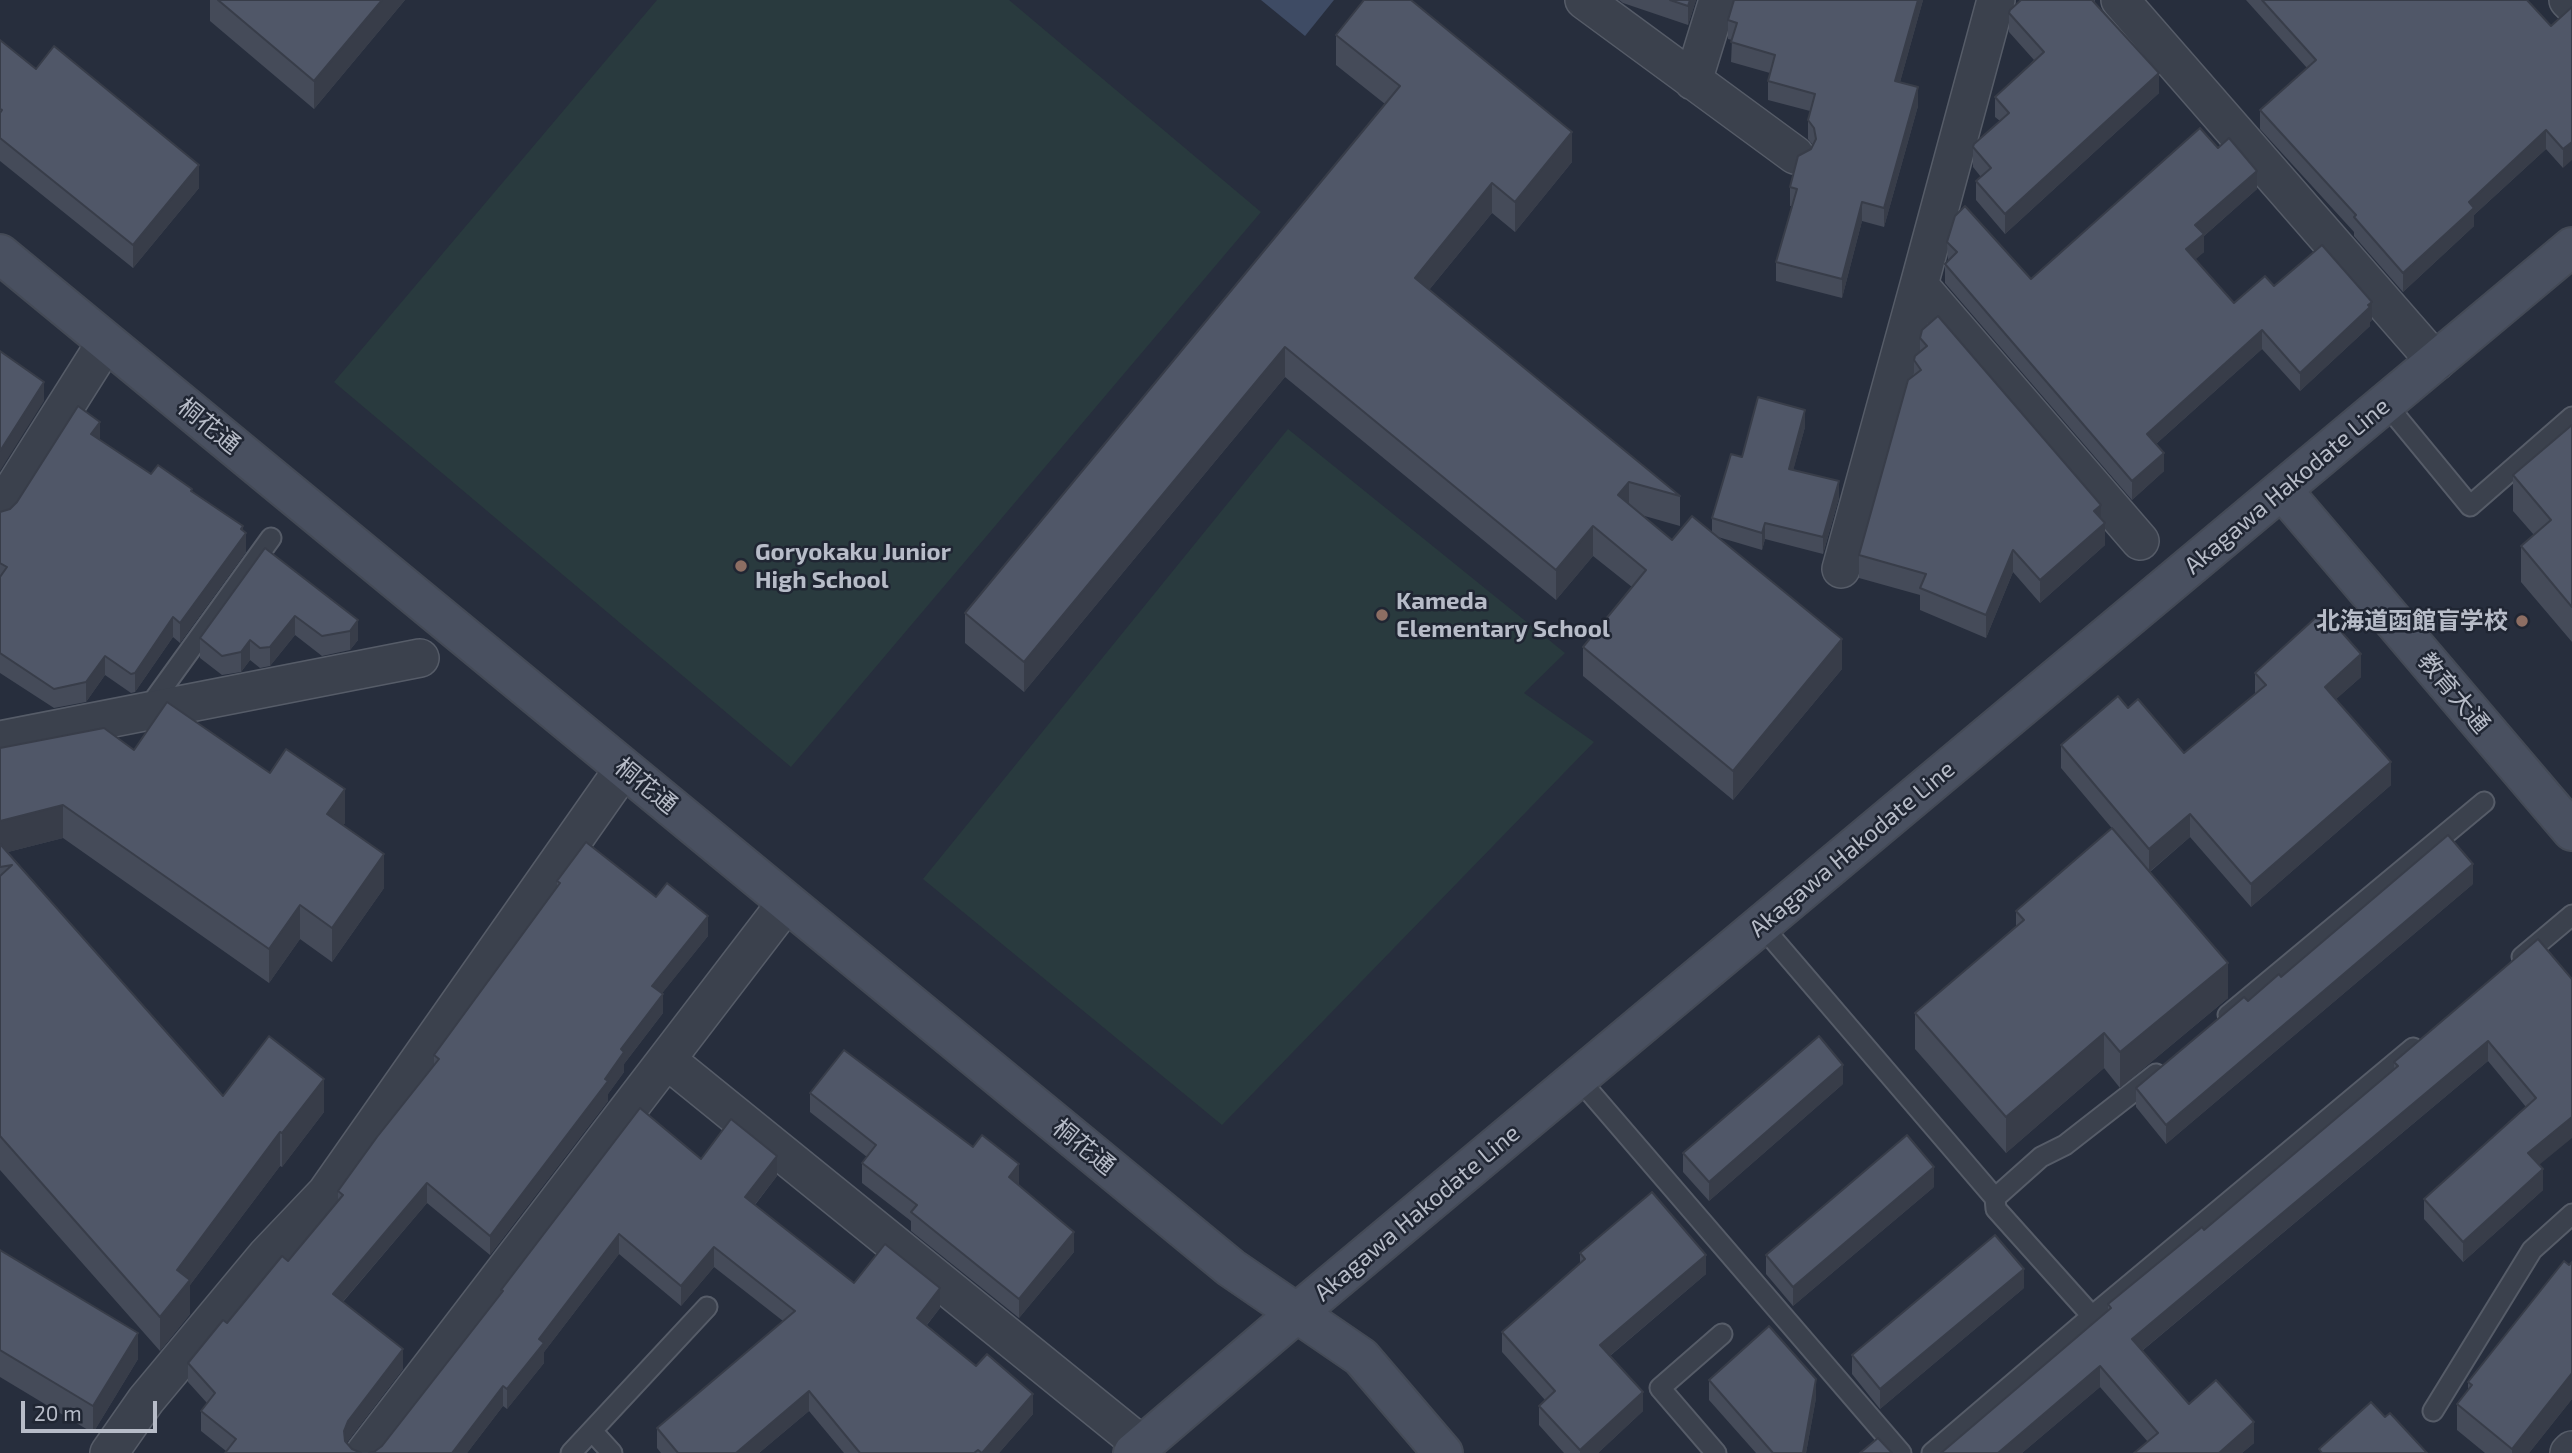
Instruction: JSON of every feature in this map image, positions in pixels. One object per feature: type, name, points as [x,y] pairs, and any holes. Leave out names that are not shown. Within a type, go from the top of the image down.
[{"type":"street","points":[[1584,0],[1795,155]]},
{"type":"street","points":[[1693,81],[1718,0]]},
{"type":"street","points":[[1841,569],[1996,0]]},
{"type":"street","points":[[2120,0],[2436,362]]},
{"type":"street","points":[[2568,0],[2572,4]]},
{"type":"street","name":"Akagawa Hakodate Line","points":[[1138,1449],[1298,1312],[2572,247]]},
{"type":"street","name":"桐花通","points":[[0,254],[1231,1268],[1362,1357],[1443,1453]]},
{"type":"street","points":[[1919,285],[2140,541]]},
{"type":"street","points":[[0,510],[106,342]]},
{"type":"street","name":"教育大通","points":[[2282,490],[2572,831]]},
{"type":"street","points":[[0,740],[420,658]]},
{"type":"street","points":[[109,1453],[146,1400],[266,1256],[326,1193],[624,768]]},
{"type":"street","points":[[365,1453],[787,902]]},
{"type":"street","points":[[667,1060],[1138,1449]]},
{"type":"lane","points":[[2386,404],[2470,506],[2572,417]]},
{"type":"lane","points":[[146,711],[271,538]]},
{"type":"lane","points":[[2211,1029],[2484,802]]},
{"type":"lane","points":[[2508,969],[2572,915]]},
{"type":"lane","points":[[1761,925],[1995,1198],[1996,1209],[2092,1316]]},
{"type":"lane","points":[[1932,1453],[2423,1040]]},
{"type":"lane","points":[[1995,1198],[2041,1157],[2065,1145],[2091,1123],[2108,1114],[2170,1063]]},
{"type":"lane","points":[[1578,1078],[1901,1453]]},
{"type":"lane","points":[[2433,1411],[2532,1250],[2572,1214]]},
{"type":"lane","points":[[571,1453],[707,1307]]},
{"type":"lane","points":[[1716,1453],[1660,1388],[1722,1334]]},
{"type":"lane","points":[[592,1431],[612,1453]]},
{"type":"shaded area","name":"Goryokaku Junior High School","points":[[657,0],[1009,0],[1261,212],[791,767],[334,382]]},
{"type":"shaded area","points":[[1288,429],[1565,653],[1524,693],[1594,742],[1222,1125],[923,879]]},
{"type":"water","points":[[1261,0],[1334,0],[1305,36]]},
{"type":"building","points":[[218,0],[382,0],[314,81]]},
{"type":"building","points":[[1364,0],[1411,0],[1572,132],[1515,202],[1492,183],[1415,278],[1680,496],[1629,482],[1618,495],[1672,540],[1692,516],[1842,639],[1733,771],[1583,647],[1646,570],[1593,526],[1556,570],[1285,347],[1024,662],[965,613],[1400,86],[1336,35]]},
{"type":"building","points":[[1670,0],[1690,0],[1688,6]]},
{"type":"building","points":[[1734,0],[1918,0],[1895,81],[1918,87],[1884,208],[1862,202],[1842,279],[1776,262],[1797,189],[1790,187],[1798,156],[1811,149],[1816,139],[1814,128],[1808,120],[1815,94],[1768,81],[1775,55],[1731,42],[1737,23],[1728,20]]},
{"type":"building","points":[[2021,0],[2092,0],[2159,73],[2005,214],[1976,181],[1991,168],[1973,147],[2009,113],[1995,97],[2044,52],[2009,13]]},
{"type":"building","points":[[2262,0],[2527,0],[2551,26],[2572,7],[2572,142],[2563,149],[2546,130],[2469,202],[2474,208],[2403,273],[2354,217],[2356,215],[2260,110],[2316,60]]},
{"type":"building","points":[[0,40],[36,69],[54,46],[199,165],[133,245],[0,138]]},
{"type":"building","points":[[2200,128],[2218,148],[2229,138],[2257,171],[2195,225],[2204,234],[2186,249],[2234,303],[2265,276],[2274,286],[2322,245],[2372,302],[2368,305],[2370,307],[2300,373],[2262,330],[2147,434],[2164,453],[2132,481],[1945,264],[1957,252],[1947,242],[1955,216],[1965,206],[2031,279]]},
{"type":"building","points":[[1938,316],[2101,505],[2094,511],[2105,523],[2040,580],[2013,550],[1986,615],[1920,588],[1926,574],[1859,555],[1908,380],[1921,370],[1914,360],[1927,346],[1920,338],[1922,330]]},
{"type":"building","points":[[0,351],[44,382],[0,451]]},
{"type":"building","points":[[1758,397],[1805,410],[1789,469],[1839,481],[1823,537],[1765,523],[1762,533],[1712,518],[1731,454],[1742,457]]},
{"type":"building","points":[[78,406],[100,422],[91,434],[151,474],[158,465],[243,526],[241,529],[246,533],[180,623],[173,617],[135,673],[131,674],[105,656],[86,682],[54,689],[0,653],[0,577],[7,567],[0,563],[0,512],[10,509],[17,502]]},
{"type":"building","points":[[2572,425],[2572,607],[2521,546],[2551,520],[2513,475]]},
{"type":"building","points":[[265,548],[358,620],[350,631],[322,636],[295,616],[270,647],[260,648],[250,640],[241,652],[222,656],[200,638]]},
{"type":"building","points":[[2323,611],[2361,654],[2325,687],[2391,762],[2251,884],[2190,814],[2149,849],[2061,745],[2118,696],[2128,708],[2138,699],[2184,753],[2266,685],[2255,673]]},
{"type":"building","points":[[167,702],[270,773],[286,749],[345,789],[327,814],[384,854],[332,928],[300,905],[269,949],[63,805],[0,821],[0,748],[104,728],[134,750]]},
{"type":"building","points":[[2112,828],[2228,963],[2120,1052],[2104,1033],[2006,1117],[1915,1013],[2024,920],[2016,911]]},
{"type":"building","points":[[2448,835],[2473,864],[2166,1125],[2136,1088],[2244,997],[2248,1001],[2279,974],[2281,977]]},
{"type":"building","points":[[586,842],[656,897],[667,883],[708,916],[652,986],[663,994],[621,1049],[624,1052],[605,1079],[608,1081],[490,1236],[427,1183],[333,1294],[403,1349],[348,1421],[344,1431],[345,1441],[352,1449],[361,1453],[225,1453],[236,1439],[201,1411],[215,1393],[188,1363],[223,1320],[227,1323],[282,1256],[288,1261],[343,1195],[338,1191],[439,1059],[434,1055],[560,883],[557,881]]},
{"type":"building","points":[[0,844],[223,1096],[269,1036],[324,1079],[282,1133],[280,1132],[177,1270],[190,1280],[160,1317],[0,1136],[0,876],[12,865],[0,867]]},
{"type":"building","points":[[2538,939],[2572,979],[2572,1117],[2528,1153],[2543,1169],[2463,1242],[2424,1199],[2536,1098],[2488,1041],[2132,1339],[2189,1404],[2216,1380],[2254,1422],[2219,1453],[2134,1453],[2158,1433],[2100,1366],[1998,1453],[1941,1453],[2111,1308],[2108,1304],[2202,1227],[2204,1230],[2398,1066],[2394,1062]]},
{"type":"building","points":[[1819,1036],[1843,1065],[1709,1182],[1683,1153]]},
{"type":"building","points":[[844,1050],[973,1147],[982,1135],[1019,1164],[1009,1177],[1074,1232],[1019,1299],[911,1212],[917,1205],[862,1163],[876,1145],[810,1093]]},
{"type":"building","points":[[640,1108],[701,1159],[731,1119],[777,1156],[745,1197],[854,1283],[885,1244],[940,1288],[917,1318],[976,1366],[987,1354],[1033,1394],[982,1453],[978,1450],[974,1453],[860,1453],[809,1391],[736,1453],[678,1453],[657,1428],[795,1311],[714,1247],[681,1286],[619,1234],[539,1339],[544,1343],[507,1389],[503,1386],[452,1453],[369,1453],[382,1446],[503,1291],[501,1290]]},
{"type":"building","points":[[1907,1135],[1934,1167],[1793,1287],[1766,1255]]},
{"type":"building","points":[[1652,1192],[1706,1255],[1600,1345],[1643,1392],[1580,1450],[1539,1406],[1555,1391],[1502,1332],[1585,1259],[1580,1253]]},
{"type":"building","points":[[1995,1235],[2024,1269],[1880,1389],[1852,1355]]},
{"type":"building","points":[[0,1250],[138,1333],[93,1406],[0,1350]]},
{"type":"building","points":[[2564,1261],[2569,1265],[2572,1262],[2572,1373],[2512,1449],[2457,1404],[2472,1385],[2468,1382]]},
{"type":"building","points":[[1769,1326],[1816,1379],[1803,1453],[1773,1453],[1709,1380]]},
{"type":"building","points":[[2371,1402],[2385,1417],[2390,1413],[2427,1453],[2322,1453],[2319,1449]]},
{"type":"building","points":[[1878,1438],[1892,1453],[1860,1453]]},
{"type":"place","name":"Goryokaku Junior High School","points":[[741,566]]},
{"type":"place","name":"Kameda Elementary School","points":[[1382,615]]},
{"type":"place","name":"北海道函館盲学校","points":[[2522,621]]}]
